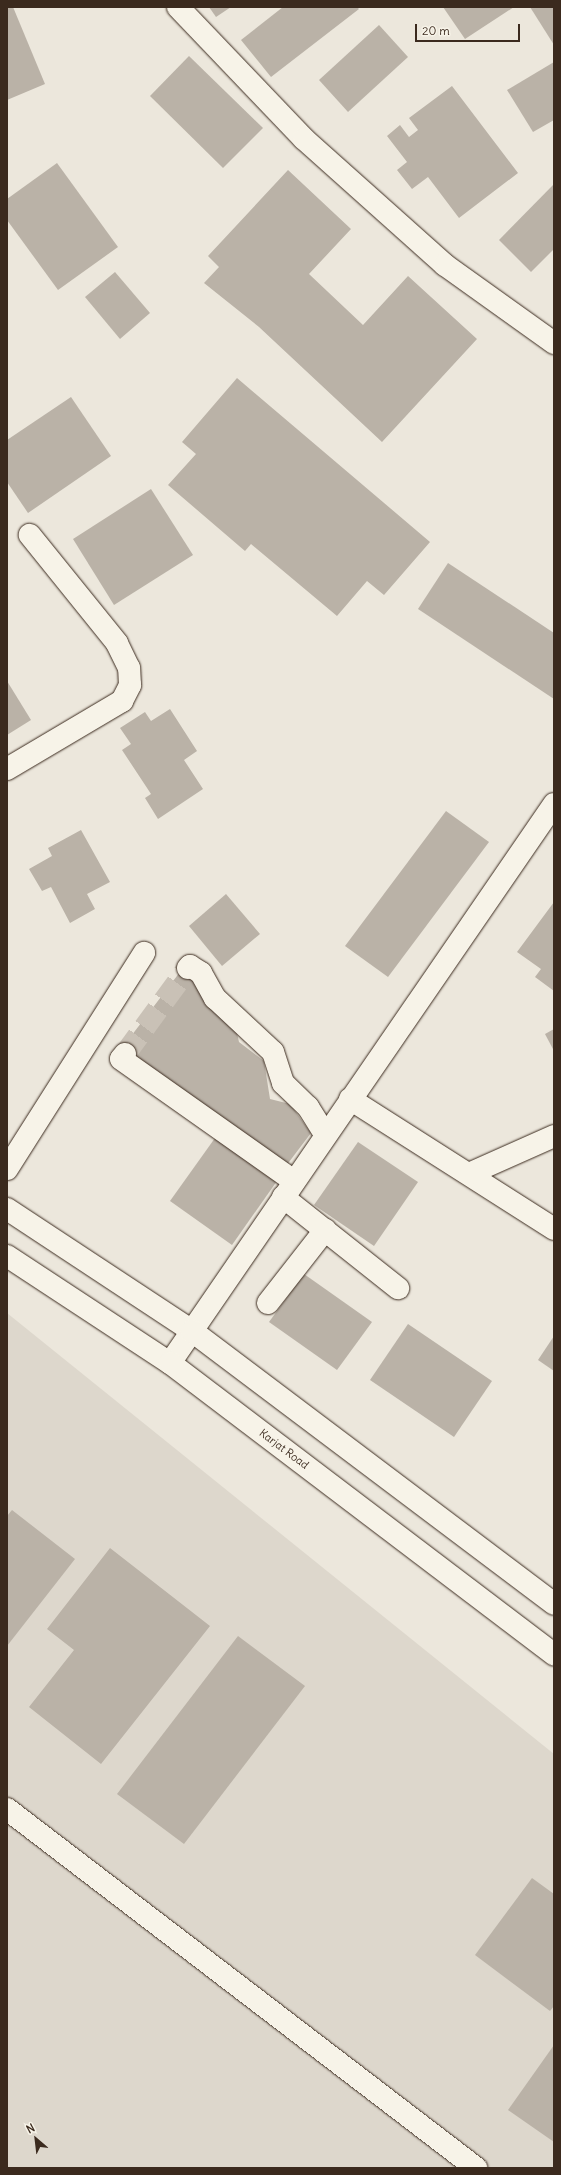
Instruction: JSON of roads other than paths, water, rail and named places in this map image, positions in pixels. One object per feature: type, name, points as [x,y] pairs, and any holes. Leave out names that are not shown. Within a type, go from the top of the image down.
[{"type":"street","points":[[178,7],[304,139],[427,249],[554,343]]},
{"type":"street","points":[[7,769],[122,701],[130,685],[129,668],[117,643],[30,535]]},
{"type":"street","points":[[170,1363],[350,1098],[554,804]]},
{"type":"street","points":[[7,1169],[144,953]]},
{"type":"street","points":[[188,968],[190,966],[201,974],[214,998],[273,1052],[283,1083],[308,1107],[326,1134]]},
{"type":"street","points":[[125,1054],[121,1059],[288,1189],[325,1230],[398,1288]]},
{"type":"street","points":[[350,1098],[471,1173],[554,1229]]},
{"type":"street","points":[[471,1173],[554,1136]]},
{"type":"street","points":[[8,1211],[192,1331],[554,1604]]},
{"type":"street","points":[[268,1303],[325,1230]]},
{"type":"street","name":"Karjat Road","points":[[7,1256],[170,1363],[554,1654]]},
{"type":"street","points":[[7,1809],[476,2168]]},
{"type":"tunnel","points":[[125,1054],[188,968]]}]
